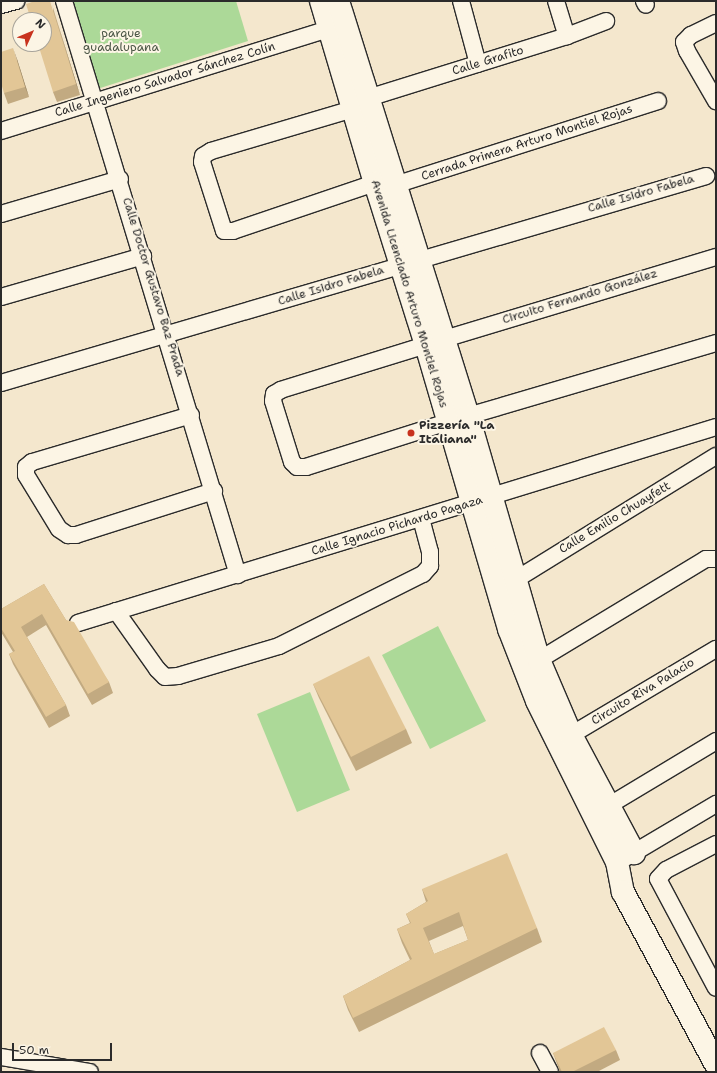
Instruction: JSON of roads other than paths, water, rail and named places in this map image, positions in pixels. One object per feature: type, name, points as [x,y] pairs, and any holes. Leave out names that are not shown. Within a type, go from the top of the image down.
[{"type":"main road","name":"Avenida Licenciado Arturo Montiel Rojas","points":[[321,1],[329,29],[361,104]]},
{"type":"main road","name":"Avenida Licenciado Arturo Montiel Rojas","points":[[338,1],[361,104],[435,342],[481,501],[509,629],[537,702],[626,858]]},
{"type":"main road","name":"Avenida Licenciado Arturo Montiel Rojas","points":[[481,501],[515,580],[539,660],[571,735],[608,806],[626,858],[623,892],[716,1065]]},
{"type":"street","points":[[1,6],[16,1]]},
{"type":"street","name":"Calle Doctor Gustavo Baz Prada","points":[[64,1],[168,336],[238,574]]},
{"type":"street","points":[[461,1],[478,64]]},
{"type":"street","points":[[556,1],[567,36]]},
{"type":"street","name":"Calle Grafito","points":[[385,184],[233,231],[224,230],[202,162],[203,156],[211,150],[361,104],[478,64],[567,36],[606,21]]},
{"type":"street","points":[[716,23],[691,35],[684,42],[716,101]]},
{"type":"street","name":"Calle Ingeniero Salvador Sánchez Colín","points":[[1,131],[329,29]]},
{"type":"street","name":"Cerrada Primera Arturo Montiel Rojas","points":[[385,184],[658,101]]},
{"type":"street","name":"Calle Isidro Fabela","points":[[1,383],[168,336],[410,262],[706,176]]},
{"type":"street","points":[[1,214],[120,180]]},
{"type":"street","points":[[1,297],[143,256]]},
{"type":"street","name":"Circuito Fernando González","points":[[458,419],[306,468],[297,467],[292,462],[274,401],[274,394],[281,390],[435,342],[716,257]]},
{"type":"street","points":[[458,419],[716,343]]},
{"type":"street","points":[[191,416],[32,462],[26,467],[26,475],[59,529],[68,535],[76,535],[214,491]]},
{"type":"street","name":"Calle Ignacio Pichardo Pagaza","points":[[78,623],[481,501],[716,427]]},
{"type":"street","name":"Calle Emilio Chuayfett","points":[[515,580],[716,456]]},
{"type":"street","points":[[116,611],[157,669],[165,676],[178,676],[279,646],[423,574],[430,566],[430,552],[421,519]]},
{"type":"street","points":[[539,660],[706,559],[716,559]]},
{"type":"street","name":"Circuito Riva Palacio","points":[[571,735],[716,650]]},
{"type":"street","points":[[608,806],[716,741]]},
{"type":"street","points":[[626,858],[716,804]]},
{"type":"street","points":[[716,844],[666,870],[658,879],[716,988]]},
{"type":"street","points":[[540,1053],[550,1072]]},
{"type":"street","points":[[1,1057],[90,1072]]},
{"type":"place","name":"Pizzería \"La Italiana\"","points":[[411,433]]},
{"type":"park label","name":"parque guadalupana","points":[[121,41]]}]
